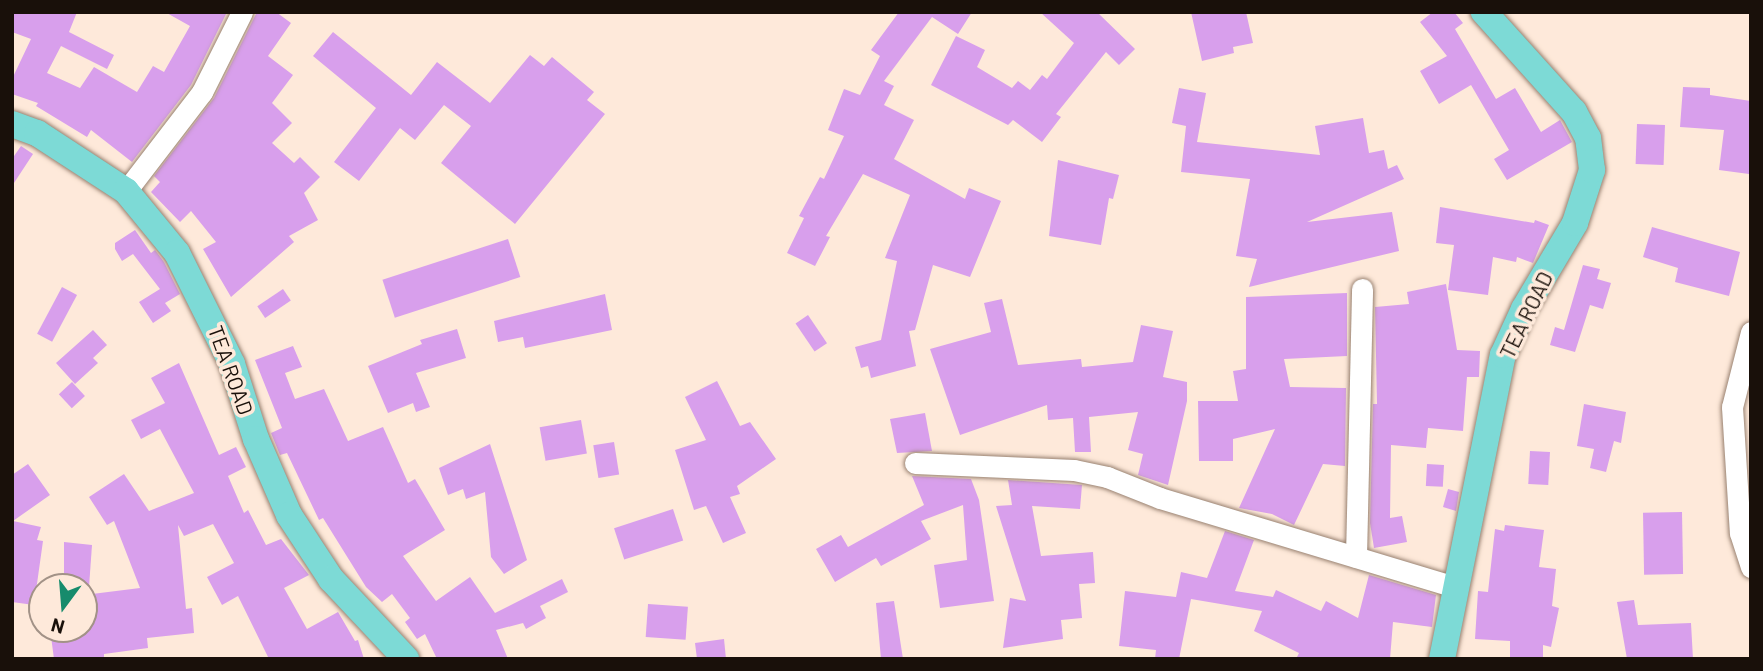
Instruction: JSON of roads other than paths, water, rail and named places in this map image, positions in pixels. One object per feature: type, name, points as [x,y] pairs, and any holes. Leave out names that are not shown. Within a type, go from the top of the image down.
[{"type":"main road","name":"TEA ROAD","points":[[1443,659],[1455,587],[1503,355],[1524,309],[1575,223],[1592,170],[1588,138],[1573,112],[1484,12]]},
{"type":"main road","name":"TEA ROAD","points":[[12,124],[85,162],[126,191],[177,253],[209,309],[289,515],[331,579],[406,659]]},
{"type":"street","points":[[126,191],[202,92],[242,12]]},
{"type":"street","points":[[1356,557],[1362,289]]},
{"type":"street","points":[[1751,332],[1732,407],[1740,533],[1751,567]]},
{"type":"street","points":[[915,463],[1074,470],[1107,477],[1160,498],[1455,587]]}]
